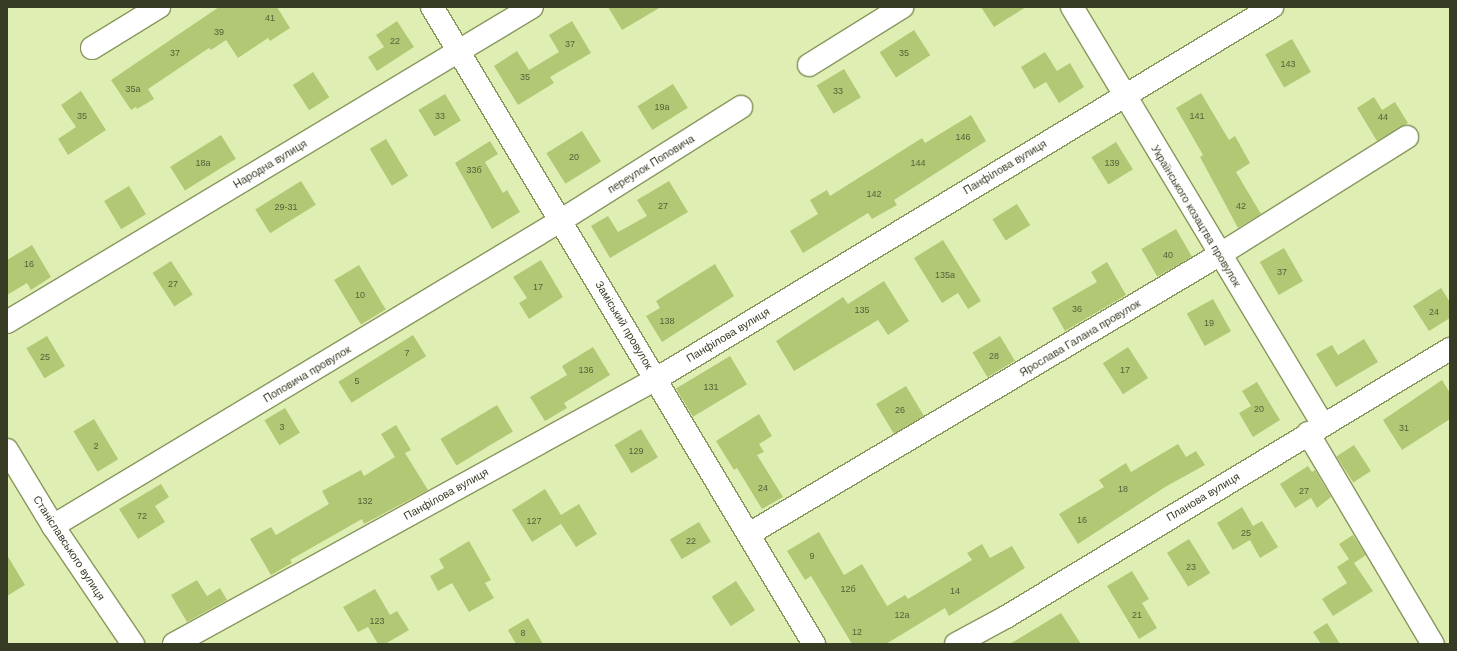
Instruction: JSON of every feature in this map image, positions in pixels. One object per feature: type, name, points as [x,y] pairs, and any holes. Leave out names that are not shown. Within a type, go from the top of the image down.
[{"type":"street","points":[[92,48],[159,7]]},
{"type":"street","name":"Заміський провулок","points":[[432,7],[814,644]]},
{"type":"street","name":"Народна вулиця","points":[[7,322],[532,7]]},
{"type":"street","points":[[809,65],[902,7]]},
{"type":"street","name":"Українського козацтва провулок","points":[[1072,7],[1219,255],[1433,644]]},
{"type":"street","name":"Панфілова вулиця","points":[[174,644],[656,379],[1272,7]]},
{"type":"street","name":"переулок Поповича","points":[[560,221],[741,107]]},
{"type":"street","name":"Ярослава Галана провулок","points":[[749,534],[1219,255],[1407,137]]},
{"type":"street","name":"Поповича провулок","points":[[53,526],[560,221]]},
{"type":"street","name":"Планова вулиця","points":[[956,644],[1013,612],[1315,429],[1450,350]]},
{"type":"street","name":"Станіславського вулиця","points":[[7,450],[53,526],[133,644]]},
{"type":"building","points":[[219,7],[277,7],[290,28],[270,41],[268,38],[238,58],[226,40],[211,50],[209,48],[148,89],[154,99],[137,109],[136,107],[131,110],[111,80]]},
{"type":"building","points":[[608,7],[661,7],[622,30]]},
{"type":"building","points":[[981,7],[1026,7],[994,27]]},
{"type":"building","points":[[397,21],[414,47],[377,71],[368,57],[384,47],[376,35]]},
{"type":"building","points":[[572,21],[591,53],[550,77],[554,83],[518,105],[494,66],[517,51],[529,70],[559,52],[549,35]]},
{"type":"building","points":[[914,30],[930,55],[896,77],[880,52]]},
{"type":"building","points":[[1292,39],[1311,72],[1284,87],[1265,54]]},
{"type":"building","points":[[1045,52],[1057,71],[1070,63],[1084,87],[1059,103],[1046,82],[1034,89],[1021,67]]},
{"type":"building","points":[[844,69],[861,97],[834,114],[817,85]]},
{"type":"building","points":[[313,72],[329,97],[309,110],[293,85]]},
{"type":"building","points":[[673,84],[688,108],[652,130],[637,106]]},
{"type":"building","points":[[81,91],[106,130],[68,155],[58,139],[76,127],[61,105]]},
{"type":"building","points":[[1201,93],[1229,140],[1235,136],[1250,163],[1236,172],[1261,214],[1238,228],[1200,157],[1203,155],[1176,108]]},
{"type":"building","points":[[445,94],[461,121],[434,137],[418,110]]},
{"type":"building","points":[[1374,97],[1382,110],[1395,102],[1408,123],[1377,141],[1357,108]]},
{"type":"building","points":[[971,115],[986,141],[894,200],[897,205],[872,219],[868,213],[803,253],[790,231],[818,214],[810,200],[827,190],[830,196],[922,138],[925,143]]},
{"type":"building","points":[[582,131],[601,162],[565,184],[546,153]]},
{"type":"building","points":[[221,135],[236,159],[185,191],[170,167]]},
{"type":"building","points":[[386,139],[408,176],[392,186],[370,149]]},
{"type":"building","points":[[490,141],[498,154],[485,162],[503,193],[507,190],[520,212],[492,229],[455,163]]},
{"type":"building","points":[[1116,142],[1133,169],[1108,185],[1091,157]]},
{"type":"building","points":[[301,181],[316,205],[270,233],[255,210]]},
{"type":"building","points":[[669,181],[688,212],[610,258],[591,226],[608,216],[618,232],[647,216],[637,200]]},
{"type":"building","points":[[129,186],[146,214],[121,229],[104,201]]},
{"type":"building","points":[[1017,204],[1030,225],[1006,241],[992,219]]},
{"type":"building","points":[[1176,229],[1192,257],[1157,277],[1141,249]]},
{"type":"building","points":[[943,240],[981,301],[968,309],[958,293],[942,303],[914,258]]},
{"type":"building","points":[[32,245],[51,277],[31,290],[27,283],[7,295],[7,260]]},
{"type":"building","points":[[1284,248],[1303,281],[1279,295],[1260,262]]},
{"type":"building","points":[[541,260],[563,297],[529,319],[519,303],[527,298],[513,277]]},
{"type":"building","points":[[171,261],[193,295],[174,307],[153,273]]},
{"type":"building","points":[[1107,262],[1126,295],[1065,331],[1052,308],[1097,282],[1091,272]]},
{"type":"building","points":[[715,264],[734,296],[662,342],[646,316],[660,308],[656,301]]},
{"type":"building","points":[[359,265],[386,310],[361,325],[334,280]]},
{"type":"building","points":[[884,281],[909,321],[888,335],[878,320],[794,371],[776,341],[843,297],[848,304]]},
{"type":"building","points":[[1441,288],[1450,302],[1450,318],[1429,331],[1413,306]]},
{"type":"building","points":[[1213,299],[1231,331],[1205,346],[1187,314]]},
{"type":"building","points":[[413,335],[426,356],[352,403],[338,382]]},
{"type":"building","points":[[47,336],[65,366],[44,378],[26,348]]},
{"type":"building","points":[[1000,336],[1015,361],[988,377],[973,352]]},
{"type":"building","points":[[1364,339],[1378,362],[1336,387],[1316,354],[1332,345],[1338,355]]},
{"type":"building","points":[[593,347],[610,375],[564,403],[567,408],[545,421],[530,397],[567,375],[562,366]]},
{"type":"building","points":[[1128,347],[1148,378],[1123,394],[1103,363]]},
{"type":"building","points":[[730,356],[747,384],[693,417],[676,388]]},
{"type":"building","points":[[1442,380],[1450,393],[1450,419],[1402,450],[1383,420]]},
{"type":"building","points":[[1257,382],[1280,420],[1253,437],[1239,413],[1251,406],[1242,391]]},
{"type":"building","points":[[906,386],[924,416],[894,434],[876,404]]},
{"type":"building","points":[[497,405],[513,432],[456,466],[440,439]]},
{"type":"building","points":[[285,408],[300,433],[279,445],[264,420]]},
{"type":"building","points":[[759,414],[772,436],[759,444],[764,452],[757,455],[783,497],[762,509],[737,468],[734,470],[716,441]]},
{"type":"building","points":[[94,419],[118,459],[98,472],[73,431]]},
{"type":"building","points":[[396,425],[411,450],[405,453],[428,490],[364,524],[362,519],[290,560],[292,563],[271,575],[250,539],[271,527],[276,535],[329,504],[322,491],[361,470],[364,476],[395,457],[381,434]]},
{"type":"building","points":[[641,429],[658,457],[631,473],[614,445]]},
{"type":"building","points":[[1178,444],[1186,457],[1196,451],[1205,465],[1165,487],[1078,544],[1059,514],[1104,487],[1099,480],[1126,463],[1131,472]]},
{"type":"building","points":[[1354,445],[1371,471],[1353,482],[1336,456]]},
{"type":"building","points":[[1308,466],[1312,472],[1315,470],[1331,497],[1317,508],[1311,498],[1295,508],[1280,484]]},
{"type":"building","points":[[161,484],[169,497],[155,506],[165,522],[138,539],[119,509]]},
{"type":"building","points":[[545,489],[561,515],[579,504],[597,534],[576,547],[561,524],[532,542],[512,510]]},
{"type":"building","points":[[1242,507],[1253,526],[1262,521],[1278,547],[1260,558],[1250,540],[1233,550],[1217,523]]},
{"type":"building","points":[[699,522],[711,542],[682,559],[670,540]]},
{"type":"building","points":[[819,532],[844,575],[862,564],[887,606],[905,595],[908,599],[972,560],[967,553],[982,544],[990,558],[1012,546],[1025,568],[949,616],[945,608],[886,644],[852,644],[811,576],[805,580],[787,551]]},
{"type":"building","points":[[1353,535],[1366,555],[1354,563],[1373,591],[1333,616],[1322,599],[1347,583],[1337,567],[1349,559],[1339,544]]},
{"type":"building","points":[[1189,539],[1210,573],[1188,587],[1167,553]]},
{"type":"building","points":[[469,541],[491,580],[485,583],[494,598],[469,612],[452,583],[438,591],[430,576],[444,568],[439,559]]},
{"type":"building","points":[[7,555],[25,585],[7,596]]},
{"type":"building","points":[[1132,571],[1149,599],[1142,603],[1157,628],[1139,639],[1107,586]]},
{"type":"building","points":[[197,580],[207,596],[220,588],[227,600],[187,622],[171,595]]},
{"type":"building","points":[[736,581],[755,610],[731,626],[712,597]]},
{"type":"building","points":[[375,589],[390,615],[397,611],[409,630],[385,644],[378,644],[368,627],[358,632],[343,607]]},
{"type":"building","points":[[1061,613],[1081,644],[1010,644]]},
{"type":"building","points":[[528,618],[543,644],[516,644],[508,630]]},
{"type":"building","points":[[1327,623],[1340,644],[1321,644],[1313,632]]}]
